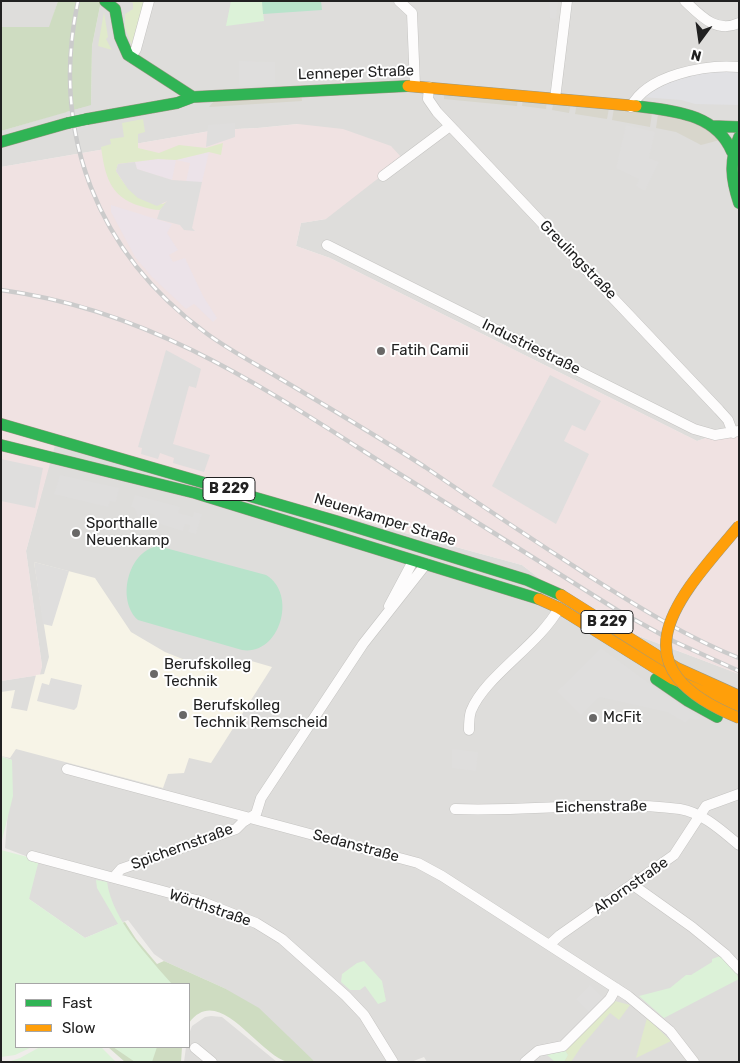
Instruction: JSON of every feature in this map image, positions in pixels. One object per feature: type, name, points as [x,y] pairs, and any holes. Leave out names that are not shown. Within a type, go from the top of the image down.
[{"type":"main road","points":[[112,3],[122,44],[131,57],[193,98]]},
{"type":"main road","name":"Lenneper Straße","points":[[1,142],[87,119],[177,103],[193,98],[288,91],[415,86],[555,98],[684,113],[699,118],[712,126],[726,139],[732,152]]},
{"type":"main road","name":"Lenneper Straße","points":[[712,126],[735,127]]},
{"type":"main road","points":[[738,137],[732,152],[730,176],[739,202]]},
{"type":"main road","name":"Neuenkamper Straße","points":[[1,424],[427,548],[548,588],[663,659],[737,698]]},
{"type":"main road","name":"Neuenkamper Straße","points":[[1,445],[186,490],[541,600],[559,608],[673,679],[737,698]]},
{"type":"main road","points":[[739,526],[681,597],[671,617],[666,644],[672,669],[688,692],[712,707],[739,718]]},
{"type":"main road","points":[[413,560],[427,548]]},
{"type":"main road","points":[[426,564],[427,548]]},
{"type":"main road","name":"B 229","points":[[632,655],[653,677],[688,701],[716,716],[739,725]]},
{"type":"street","points":[[131,57],[136,50],[149,1]]},
{"type":"street","points":[[398,1],[412,13],[415,86]]},
{"type":"street","points":[[555,98],[567,1]]},
{"type":"street","points":[[685,1],[710,23],[720,26],[739,23]]},
{"type":"street","points":[[631,107],[635,98],[643,92],[677,75],[707,67],[739,67]]},
{"type":"street","name":"Greulingstraße","points":[[429,87],[428,100],[431,105],[702,392],[728,420],[736,432]]},
{"type":"street","points":[[382,176],[450,126]]},
{"type":"street","name":"Industriestraße","points":[[327,245],[694,429],[715,435],[736,432]]},
{"type":"street","points":[[388,610],[393,596],[413,560]]},
{"type":"street","points":[[251,818],[256,814],[260,798],[279,768],[388,610],[426,564]]},
{"type":"street","points":[[469,730],[471,712],[479,697],[551,624],[559,608]]},
{"type":"street","name":"Sedanstraße","points":[[67,769],[418,863],[616,988],[662,1023],[694,1062]]},
{"type":"street","points":[[739,794],[710,803],[698,815],[739,845]]},
{"type":"street","name":"Eichenstraße","points":[[455,808],[494,810],[623,804],[680,809],[698,815]]},
{"type":"street","name":"Ahornstraße","points":[[550,945],[560,935],[680,850],[698,815]]},
{"type":"street","name":"Spichernstraße","points":[[114,877],[121,869],[236,829],[251,818]]},
{"type":"street","name":"Wörthstraße","points":[[32,856],[114,877],[230,912],[256,923],[282,939],[332,982],[361,1012],[394,1062]]},
{"type":"street","points":[[633,885],[692,927],[739,968]]},
{"type":"street","points":[[525,1062],[542,1050],[563,1046],[599,1009],[616,988]]},
{"type":"street","points":[[195,1048],[212,1062]]},
{"type":"shaded area","points":[[1,1],[58,1],[50,27],[1,27]]},
{"type":"shaded area","points":[[101,1],[739,1],[739,427],[697,441],[330,258],[296,246],[301,223],[326,219],[298,124],[216,130],[1,167],[1,131],[91,104],[92,46]]},
{"type":"shaded area","points":[[549,1],[558,1],[556,19],[550,18]]},
{"type":"shaded area","points":[[239,61],[275,62],[275,84],[239,86]]},
{"type":"shaded area","points":[[739,70],[739,105],[695,104],[681,100],[642,97],[674,80],[703,71]]},
{"type":"shaded area","points":[[444,91],[518,97],[517,106],[444,99]]},
{"type":"shaded area","points":[[301,92],[302,101],[209,107],[217,97]]},
{"type":"shaded area","points":[[523,98],[547,100],[546,109],[522,106]]},
{"type":"shaded area","points":[[554,100],[571,102],[569,113],[552,110]]},
{"type":"shaded area","points":[[577,103],[609,108],[607,119],[575,114]]},
{"type":"shaded area","points":[[614,108],[652,113],[650,127],[612,120]]},
{"type":"shaded area","points":[[658,114],[696,122],[720,140],[701,145],[676,132],[656,128]]},
{"type":"shaded area","points":[[235,123],[235,137],[206,147],[208,125]]},
{"type":"shaded area","points":[[298,124],[343,129],[391,146],[403,159],[326,219],[301,223],[296,246],[330,258],[697,441],[739,427],[739,674],[591,618],[522,565],[57,438],[26,551],[42,666],[40,675],[1,681],[1,167],[216,130]]},
{"type":"shaded area","points":[[626,125],[655,132],[649,158],[659,162],[645,191],[636,186],[639,179],[616,168]]},
{"type":"shaded area","points":[[209,152],[202,182],[186,182],[190,163],[176,160]]},
{"type":"shaded area","points":[[158,159],[176,160],[172,180],[137,169],[135,162]]},
{"type":"shaded area","points":[[135,162],[137,169],[172,180],[202,182],[192,228],[195,231],[184,230],[180,225],[157,219],[160,210],[167,201],[157,206],[138,198],[128,189],[116,171],[118,164]]},
{"type":"shaded area","points":[[111,205],[172,224],[167,233],[178,250],[169,255],[173,262],[185,258],[203,296],[217,318],[213,322],[194,304],[186,309],[152,277],[135,257],[111,212]]},
{"type":"shaded area","points":[[166,350],[201,369],[196,388],[189,386],[173,444],[210,455],[204,472],[173,463],[174,458],[160,453],[158,459],[141,454],[142,448],[138,447]]},
{"type":"shaded area","points":[[550,375],[601,401],[585,431],[572,425],[564,441],[589,454],[556,524],[492,486]]},
{"type":"shaded area","points":[[56,438],[522,565],[591,618],[739,674],[739,1062],[427,1062],[424,1057],[411,1062],[315,1062],[224,988],[164,961],[154,954],[128,920],[85,938],[29,899],[31,858],[5,848],[12,760],[1,756],[1,681],[39,675],[42,666],[26,551]]},
{"type":"shaded area","points":[[1,459],[43,468],[35,508],[1,501]]},
{"type":"shaded area","points":[[60,475],[119,488],[116,502],[110,501],[108,507],[54,494]]},
{"type":"shaded area","points":[[135,495],[180,507],[178,513],[193,517],[194,512],[202,514],[196,534],[188,532],[190,525],[185,524],[183,531],[154,522],[155,515],[149,513],[153,527],[140,524],[135,508],[131,507]]},
{"type":"shaded area","name":"Berufskolleg Technik","points":[[34,562],[95,578],[131,632],[165,652],[190,662],[214,667],[231,666],[248,660],[272,667],[211,763],[189,758],[184,773],[168,774],[163,788],[16,749],[10,758],[1,756],[1,692],[15,690],[11,708],[27,711],[36,675],[44,674],[49,657]]},
{"type":"shaded area","points":[[34,562],[69,571],[52,626],[43,624]]},
{"type":"shaded area","points":[[601,648],[664,694],[701,718],[696,720],[690,718],[686,723],[667,712],[600,697],[581,715],[557,691]]},
{"type":"shaded area","points":[[51,678],[82,685],[77,707],[74,710],[37,701],[42,683],[49,685]]},
{"type":"shaded area","points":[[452,749],[478,752],[476,771],[452,768]]},
{"type":"shaded area","points":[[590,985],[603,997],[603,1000],[590,1013],[576,999]]},
{"type":"shaded area","points":[[205,1017],[222,1017],[277,1062],[184,1062],[186,1048],[190,1048],[190,1031],[192,1026]]},
{"type":"green space","points":[[58,1],[101,1],[92,46],[91,105],[1,131],[1,27],[49,27]]},
{"type":"green space","points":[[129,1],[146,1],[132,46],[125,28],[125,14],[133,9],[133,3]]},
{"type":"green space","points":[[231,1],[262,1],[264,21],[226,26]]},
{"type":"green space","points":[[262,1],[321,1],[322,10],[263,14]]},
{"type":"green space","points":[[104,12],[108,37],[106,39],[112,50],[98,46]]},
{"type":"green space","points":[[143,119],[145,132],[138,134],[138,148],[159,153],[179,145],[206,148],[223,143],[221,155],[209,152],[176,160],[158,159],[118,164],[116,171],[135,194],[147,200],[163,204],[168,201],[160,210],[130,202],[116,191],[107,176],[101,147],[111,144],[110,139],[124,137],[122,123]]},
{"type":"green space","points":[[158,546],[266,575],[276,584],[281,596],[280,622],[275,634],[266,643],[255,649],[242,650],[138,620],[131,611],[128,601],[128,577],[139,557],[148,550]]},
{"type":"green space","points":[[2,757],[12,760],[13,796],[1,844]]},
{"type":"green space","points":[[1,850],[39,860],[29,899],[85,938],[118,924],[97,888],[96,880],[107,882],[116,910],[132,937],[171,983],[15,983],[15,1048],[30,1048],[15,1055],[1,1057]]},
{"type":"green space","points":[[125,922],[136,939],[157,964],[164,961],[224,988],[259,1008],[315,1062],[288,1062],[276,1057],[226,1015],[213,1011],[201,1013],[190,1022],[190,983],[155,983],[118,924]]},
{"type":"green space","points":[[720,956],[739,979],[664,1018],[639,996],[670,988],[686,975],[691,975],[712,962],[712,959]]},
{"type":"green space","points":[[364,961],[382,981],[386,1001],[378,1004],[365,986],[360,990],[350,990],[341,982],[342,974],[357,963]]},
{"type":"green space","points":[[611,1000],[630,1005],[619,1020],[610,1013],[581,1047],[571,1062],[564,1062],[568,1055],[564,1049]]},
{"type":"green space","points":[[647,1018],[671,1041],[636,1058]]},
{"type":"green space","points":[[38,1048],[102,1048],[116,1062],[8,1062]]},
{"type":"green space","points":[[109,1048],[182,1048],[181,1062],[125,1062]]},
{"type":"green space","points":[[114,1048],[157,1048],[152,1062],[135,1062]]},
{"type":"green space","points":[[564,1049],[568,1055],[564,1062],[555,1062],[546,1054]]},
{"type":"pier","points":[[85,107],[88,129],[70,136],[66,112]]},
{"type":"railway","points":[[78,1],[71,50],[71,97],[77,143],[91,186],[110,228],[136,266],[168,301],[206,333],[224,345],[407,455],[589,576],[681,631],[739,658]]},
{"type":"railway","points":[[1,290],[55,300],[107,315],[156,334],[203,356],[295,408],[617,610],[673,641],[739,671]]},
{"type":"traffic: fast","points":[[105,1],[115,9],[120,37],[128,55],[193,97]]},
{"type":"traffic: fast","points":[[87,119],[177,103],[193,97],[408,86]]},
{"type":"traffic: fast","points":[[636,106],[692,116],[715,129],[725,139],[732,152]]},
{"type":"traffic: fast","points":[[68,123],[87,119]]},
{"type":"traffic: fast","points":[[1,142],[68,123]]},
{"type":"traffic: fast","points":[[712,126],[739,127]]},
{"type":"traffic: fast","points":[[739,137],[732,162],[734,186],[739,203]]},
{"type":"traffic: fast","points":[[1,424],[336,521],[527,580],[561,595]]},
{"type":"traffic: fast","points":[[1,445],[195,493],[539,599]]},
{"type":"traffic: fast","points":[[656,679],[688,701],[717,717]]},
{"type":"traffic: slow","points":[[408,86],[636,106]]},
{"type":"traffic: slow","points":[[739,526],[695,579],[678,605],[668,630],[667,653],[676,676],[700,698],[739,718]]},
{"type":"traffic: slow","points":[[561,595],[677,668],[739,696]]},
{"type":"traffic: slow","points":[[539,599],[559,608],[673,679],[739,707]]},
{"type":"place","name":"Fatih Camii","points":[[381,351]]},
{"type":"place","name":"Sporthalle Neuenkamp","points":[[76,533]]},
{"type":"place","name":"Berufskolleg Technik","points":[[154,674]]},
{"type":"place","name":"Berufskolleg Technik Remscheid","points":[[183,715]]},
{"type":"place","name":"McFit","points":[[593,718]]}]
